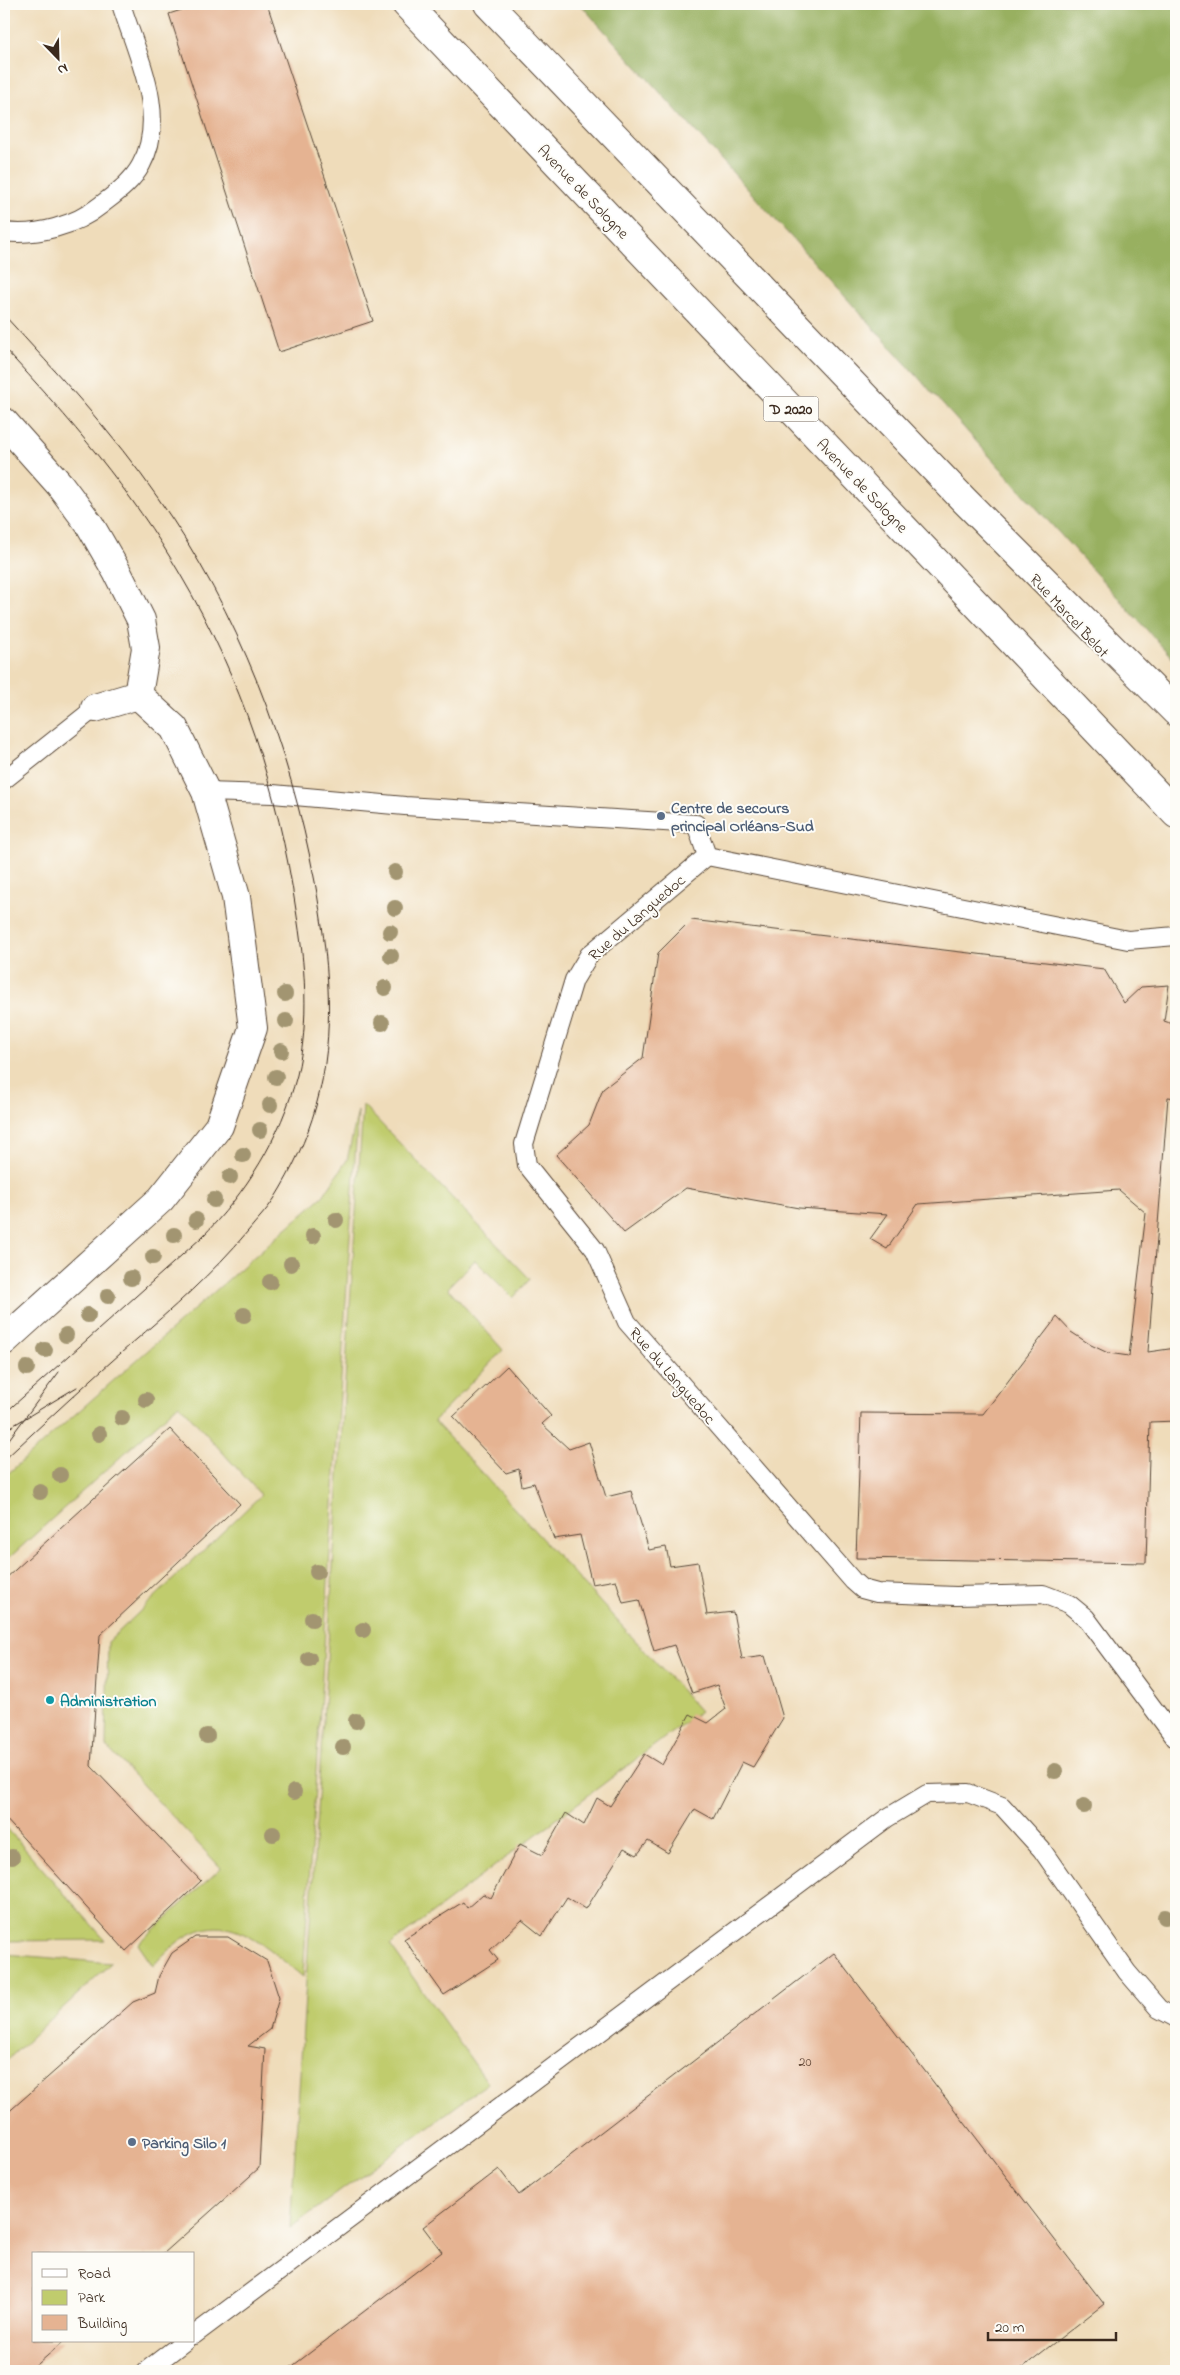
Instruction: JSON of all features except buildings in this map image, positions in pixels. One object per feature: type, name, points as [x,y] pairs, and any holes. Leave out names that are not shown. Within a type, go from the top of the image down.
[{"type":"main road","name":"Avenue de Sologne","points":[[406,4],[1176,814]]},
{"type":"main road","points":[[488,4],[964,500],[1176,712]]},
{"type":"main road","points":[[4,422],[60,484],[90,525],[117,572],[141,620],[146,648],[138,695]]},
{"type":"main road","name":"Rue Marcel Belot","points":[[964,500],[1176,730]]},
{"type":"main road","points":[[95,708],[138,695]]},
{"type":"main road","points":[[4,1341],[162,1199],[219,1126],[253,1028],[236,897],[206,792],[174,728],[138,695]]},
{"type":"lane","points":[[4,232],[46,230],[81,218],[94,211],[125,186],[140,167],[149,148],[152,109],[148,90],[121,4]]},
{"type":"lane","points":[[4,780],[95,708]]},
{"type":"lane","points":[[206,792],[273,794],[405,806],[696,824],[706,856],[1128,940],[1176,936]]},
{"type":"lane","name":"Rue du Languedoc","points":[[706,856],[590,955],[574,980],[524,1144],[527,1165],[595,1250],[627,1322],[862,1590],[877,1593],[956,1596],[1043,1594],[1069,1604],[1086,1618],[1176,1739]]},
{"type":"lane","points":[[195,2334],[879,1824],[927,1794],[968,1793],[1002,1806],[1042,1850],[1126,1972],[1159,2009],[1176,2018]]},
{"type":"lane","points":[[146,2371],[184,2342]]},
{"type":"green space","points":[[580,4],[1176,4],[1176,662]]},
{"type":"green space","points":[[363,1105],[530,1279],[513,1298],[475,1260],[448,1288],[503,1350],[434,1421],[700,1711],[390,1945],[488,2083],[290,2228]]},
{"type":"green space","points":[[358,1111],[303,1977],[265,1946],[247,1935],[230,1929],[212,1927],[194,1933],[174,1945],[153,1966],[138,1944],[221,1868],[106,1746],[108,1642],[261,1495],[179,1404],[10,1557],[4,1550],[4,1477],[323,1196],[347,1160]]},
{"type":"green space","points":[[4,1825],[105,1940],[4,1941]]},
{"type":"green space","points":[[4,1955],[111,1963],[4,2063]]},
{"type":"tram line","points":[[4,315],[84,404],[141,474],[187,542],[213,587],[236,634],[257,682],[291,780],[315,882],[324,938],[328,994],[327,1050],[316,1106],[304,1142],[293,1166],[271,1203],[235,1246],[192,1290],[4,1460]]},
{"type":"tram line","points":[[4,348],[76,428],[120,484],[180,574],[222,654],[254,736],[279,822],[299,931],[305,992],[304,1034],[297,1075],[282,1120],[260,1163],[247,1183],[201,1238],[4,1414]]},
{"type":"tram line","points":[[4,1446],[59,1372]]},
{"type":"tram line","points":[[4,1431],[77,1387]]},
{"type":"place","name":"Centre de secours principal Orléans-Sud","points":[[661,816]]},
{"type":"place","name":"Administration","points":[[50,1700]]},
{"type":"place","name":"Parking Silo 1","points":[[132,2142]]}]
